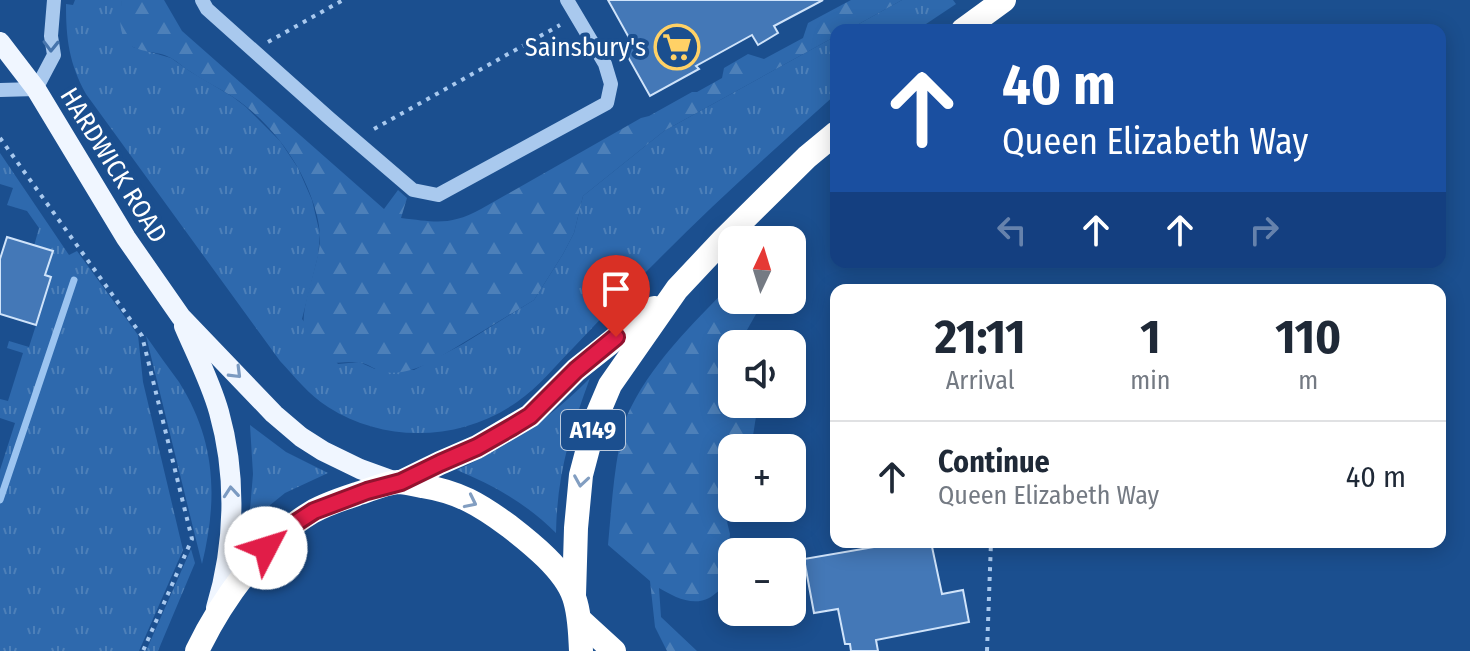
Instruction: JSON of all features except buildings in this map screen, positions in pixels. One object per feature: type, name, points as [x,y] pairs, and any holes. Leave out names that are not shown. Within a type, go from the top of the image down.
[{"type":"highway","points":[[971,24],[1004,0]]},
{"type":"highway","name":"A149","points":[[399,482],[477,447],[530,416],[576,370],[677,289],[786,177],[830,138]]},
{"type":"highway","name":"A149","points":[[574,595],[578,496],[596,418],[610,385],[677,289]]},
{"type":"highway","points":[[197,651],[211,623],[266,548],[294,524],[336,502],[399,482],[448,490],[485,509],[526,539],[551,563],[574,595],[581,651]]},
{"type":"highway","points":[[579,619],[614,651]]},
{"type":"main road","name":"HARDWICK ROAD","points":[[0,42],[36,89],[126,238],[181,317],[274,414],[301,437],[360,469],[399,482]]},
{"type":"main road","name":"HARDWICK ROAD","points":[[181,317],[218,409],[227,442],[232,506],[229,555],[211,623]]},
{"type":"street","points":[[0,90],[36,89],[54,55],[51,36],[54,0]]},
{"type":"street","points":[[202,0],[207,9],[282,78],[413,190],[438,195],[607,103],[611,84],[605,64],[567,0]]},
{"type":"path","points":[[267,42],[343,0]]},
{"type":"path","points":[[374,129],[577,16]]},
{"type":"path","points":[[0,138],[142,336],[192,539],[143,651]]},
{"type":"path","points":[[987,651],[991,548]]},
{"type":"green space","points":[[75,0],[122,0],[121,26],[133,47],[171,58],[233,97],[280,141],[298,168],[312,200],[320,234],[318,256],[302,319],[338,364],[359,362],[375,369],[414,370],[534,300],[574,233],[583,196],[664,131],[830,39],[830,99],[680,238],[525,396],[495,415],[472,424],[423,433],[399,432],[350,419],[328,407],[280,361],[86,94],[72,61],[68,40],[66,4],[73,5]]},
{"type":"green space","points":[[122,0],[164,0],[182,31],[384,209],[398,190],[407,198],[401,218],[433,221],[460,218],[481,209],[641,118],[722,78],[724,68],[748,54],[764,59],[803,38],[808,23],[851,0],[902,0],[859,24],[830,24],[830,39],[664,131],[583,196],[574,233],[534,300],[430,363],[395,373],[361,363],[330,362],[312,350],[305,337],[303,321],[320,237],[313,201],[298,168],[270,129],[243,104],[171,58],[130,45],[123,37],[120,16]]},
{"type":"green space","points":[[902,0],[953,0],[956,4],[926,24],[859,24]]},
{"type":"green space","points":[[0,153],[69,255],[77,251],[138,335],[143,382],[183,550],[139,651],[0,651],[0,470],[15,423],[0,418],[0,399],[8,401],[23,353],[7,348],[9,341],[29,347],[51,278],[45,275],[53,252],[34,246],[39,228],[27,211],[7,205],[13,188],[0,184]]},
{"type":"green space","points":[[718,298],[718,314],[756,314],[747,330],[718,330],[718,418],[756,418],[753,434],[718,434],[718,522],[727,522],[730,534],[730,538],[718,538],[718,591],[709,598],[696,601],[683,599],[659,588],[661,617],[697,651],[667,651],[655,627],[650,581],[608,545],[619,448],[626,418],[647,380]]},
{"type":"green space","points":[[146,336],[191,404],[207,448],[212,493],[202,564]]},
{"type":"green space","points":[[590,378],[566,454],[556,533],[510,497],[457,470],[528,430]]},
{"type":"green space","points":[[250,425],[286,452],[328,473],[285,493],[249,522],[253,474]]},
{"type":"green space","points":[[191,549],[195,563],[158,651],[146,651]]},
{"type":"waterway","points":[[0,500],[74,280]]},
{"type":"place","name":"Sainsbury's","points":[[677,47]]},
{"type":"route","points":[[266,548],[314,511],[401,482],[512,427],[530,416],[576,370],[616,337]]}]
